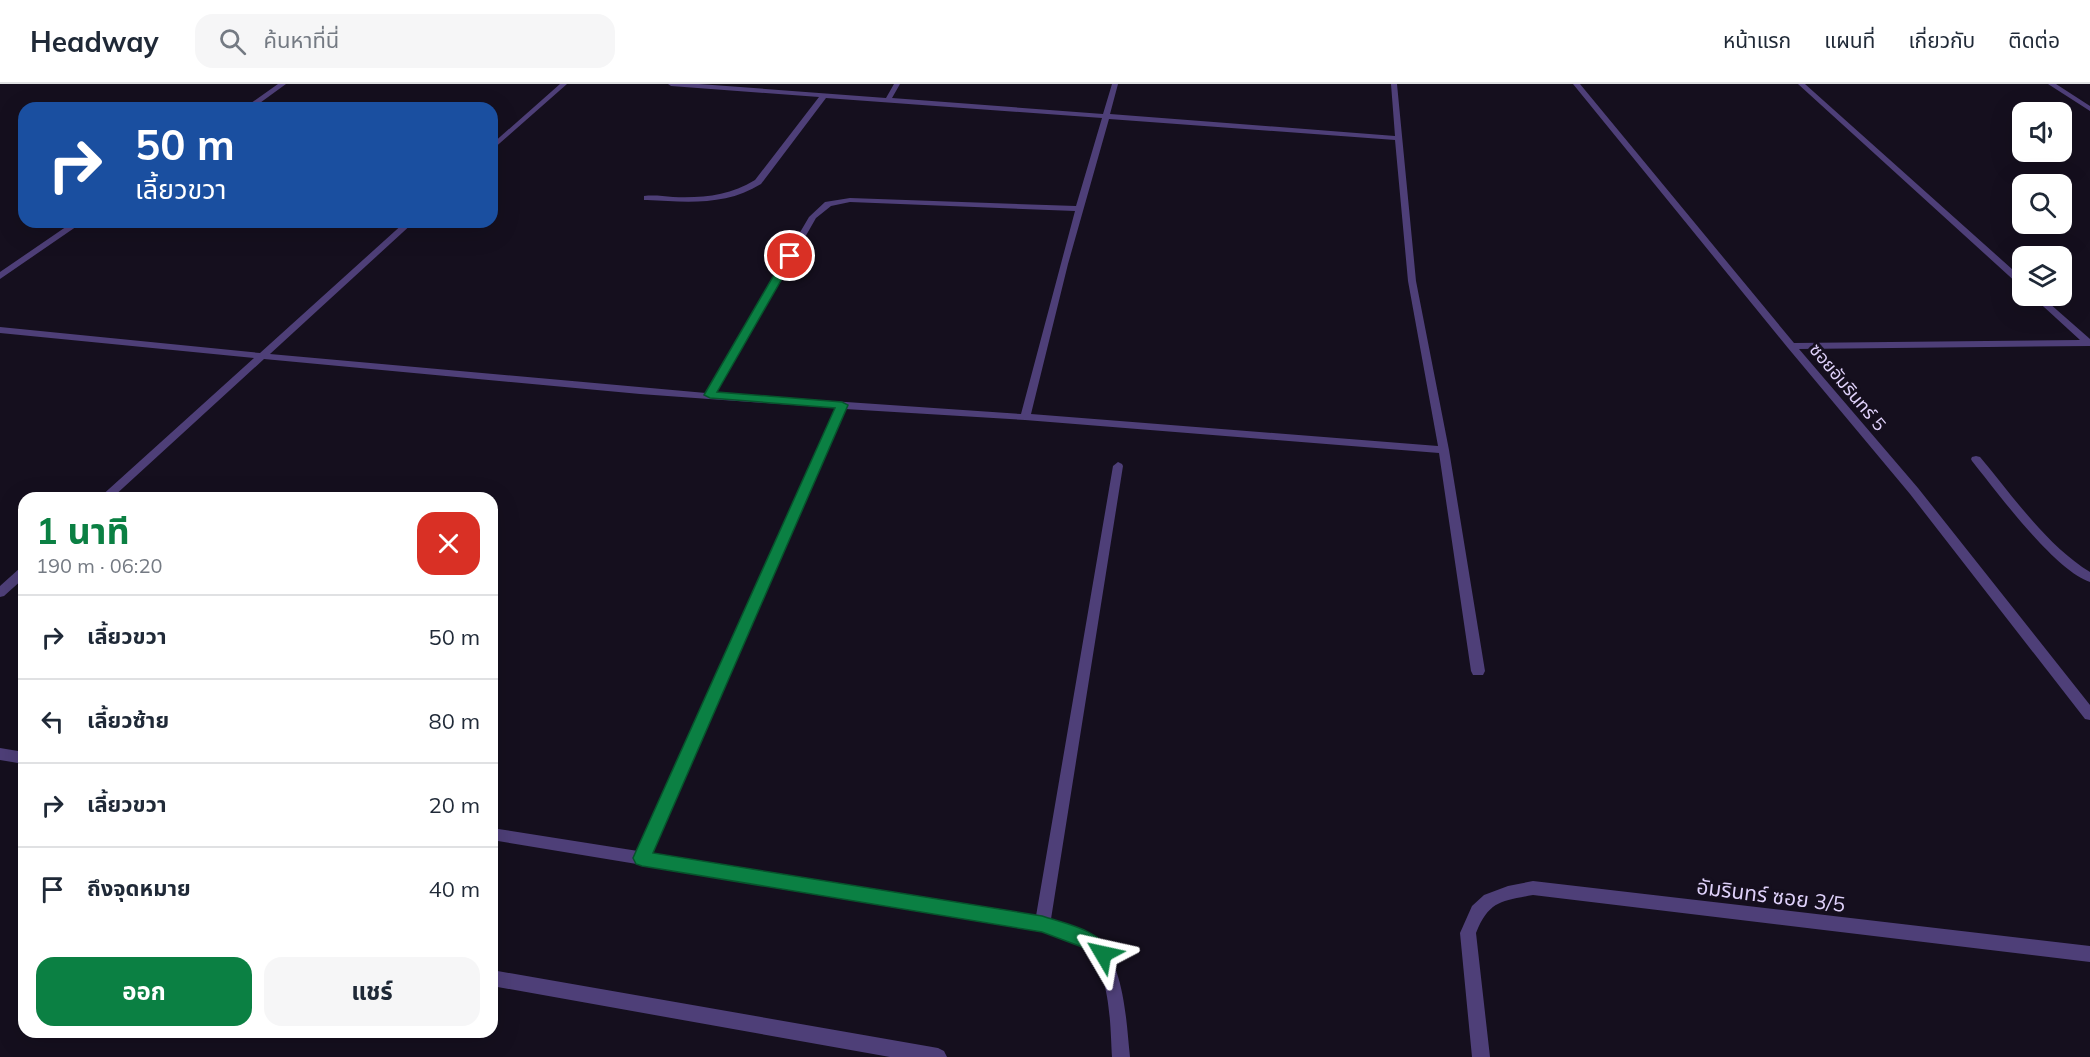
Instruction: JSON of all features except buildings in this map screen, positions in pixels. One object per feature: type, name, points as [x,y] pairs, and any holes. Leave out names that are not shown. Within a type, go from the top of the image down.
[{"type":"street","points":[[257,102],[283,84]]},
{"type":"street","points":[[498,143],[564,84]]},
{"type":"street","points":[[671,84],[710,85],[824,96],[1398,138]]},
{"type":"street","points":[[888,100],[897,84]]},
{"type":"street","points":[[1025,417],[1079,209],[1115,84]]},
{"type":"street","points":[[1394,84],[1412,281],[1444,450],[1478,671]]},
{"type":"street","name":"ซอยอัมรินทร์ 5","points":[[1576,84],[1791,346],[1914,491],[2090,715]]},
{"type":"street","points":[[1801,84],[2012,274]]},
{"type":"street","points":[[2051,84],[2090,109]]},
{"type":"street","points":[[647,198],[712,199],[745,192],[758,182],[824,96]]},
{"type":"street","points":[[710,395],[813,216],[828,204],[850,200],[1079,209]]},
{"type":"street","points":[[0,276],[70,228]]},
{"type":"street","points":[[112,492],[403,228]]},
{"type":"street","points":[[2047,306],[2089,343]]},
{"type":"street","points":[[0,330],[261,357],[710,395],[1444,450]]},
{"type":"street","points":[[1791,346],[2089,343]]},
{"type":"street","points":[[642,858],[842,405]]},
{"type":"street","points":[[1976,459],[2050,543],[2079,573],[2090,578]]},
{"type":"street","points":[[1042,924],[1118,466]]},
{"type":"street","points":[[0,593],[18,576]]},
{"type":"street","points":[[0,754],[18,757]]},
{"type":"street","points":[[498,835],[1042,924],[1088,941],[1103,954],[1115,999],[1121,1057]]},
{"type":"street","name":"อัมรินทร์ ซอย 3/5","points":[[1481,1057],[1468,933],[1477,911],[1489,900],[1533,888],[2090,954]]},
{"type":"street","points":[[498,979],[938,1057]]},
{"type":"route","points":[[790,256],[710,395],[842,405],[642,858],[1042,924],[1088,941],[1103,954]]}]
